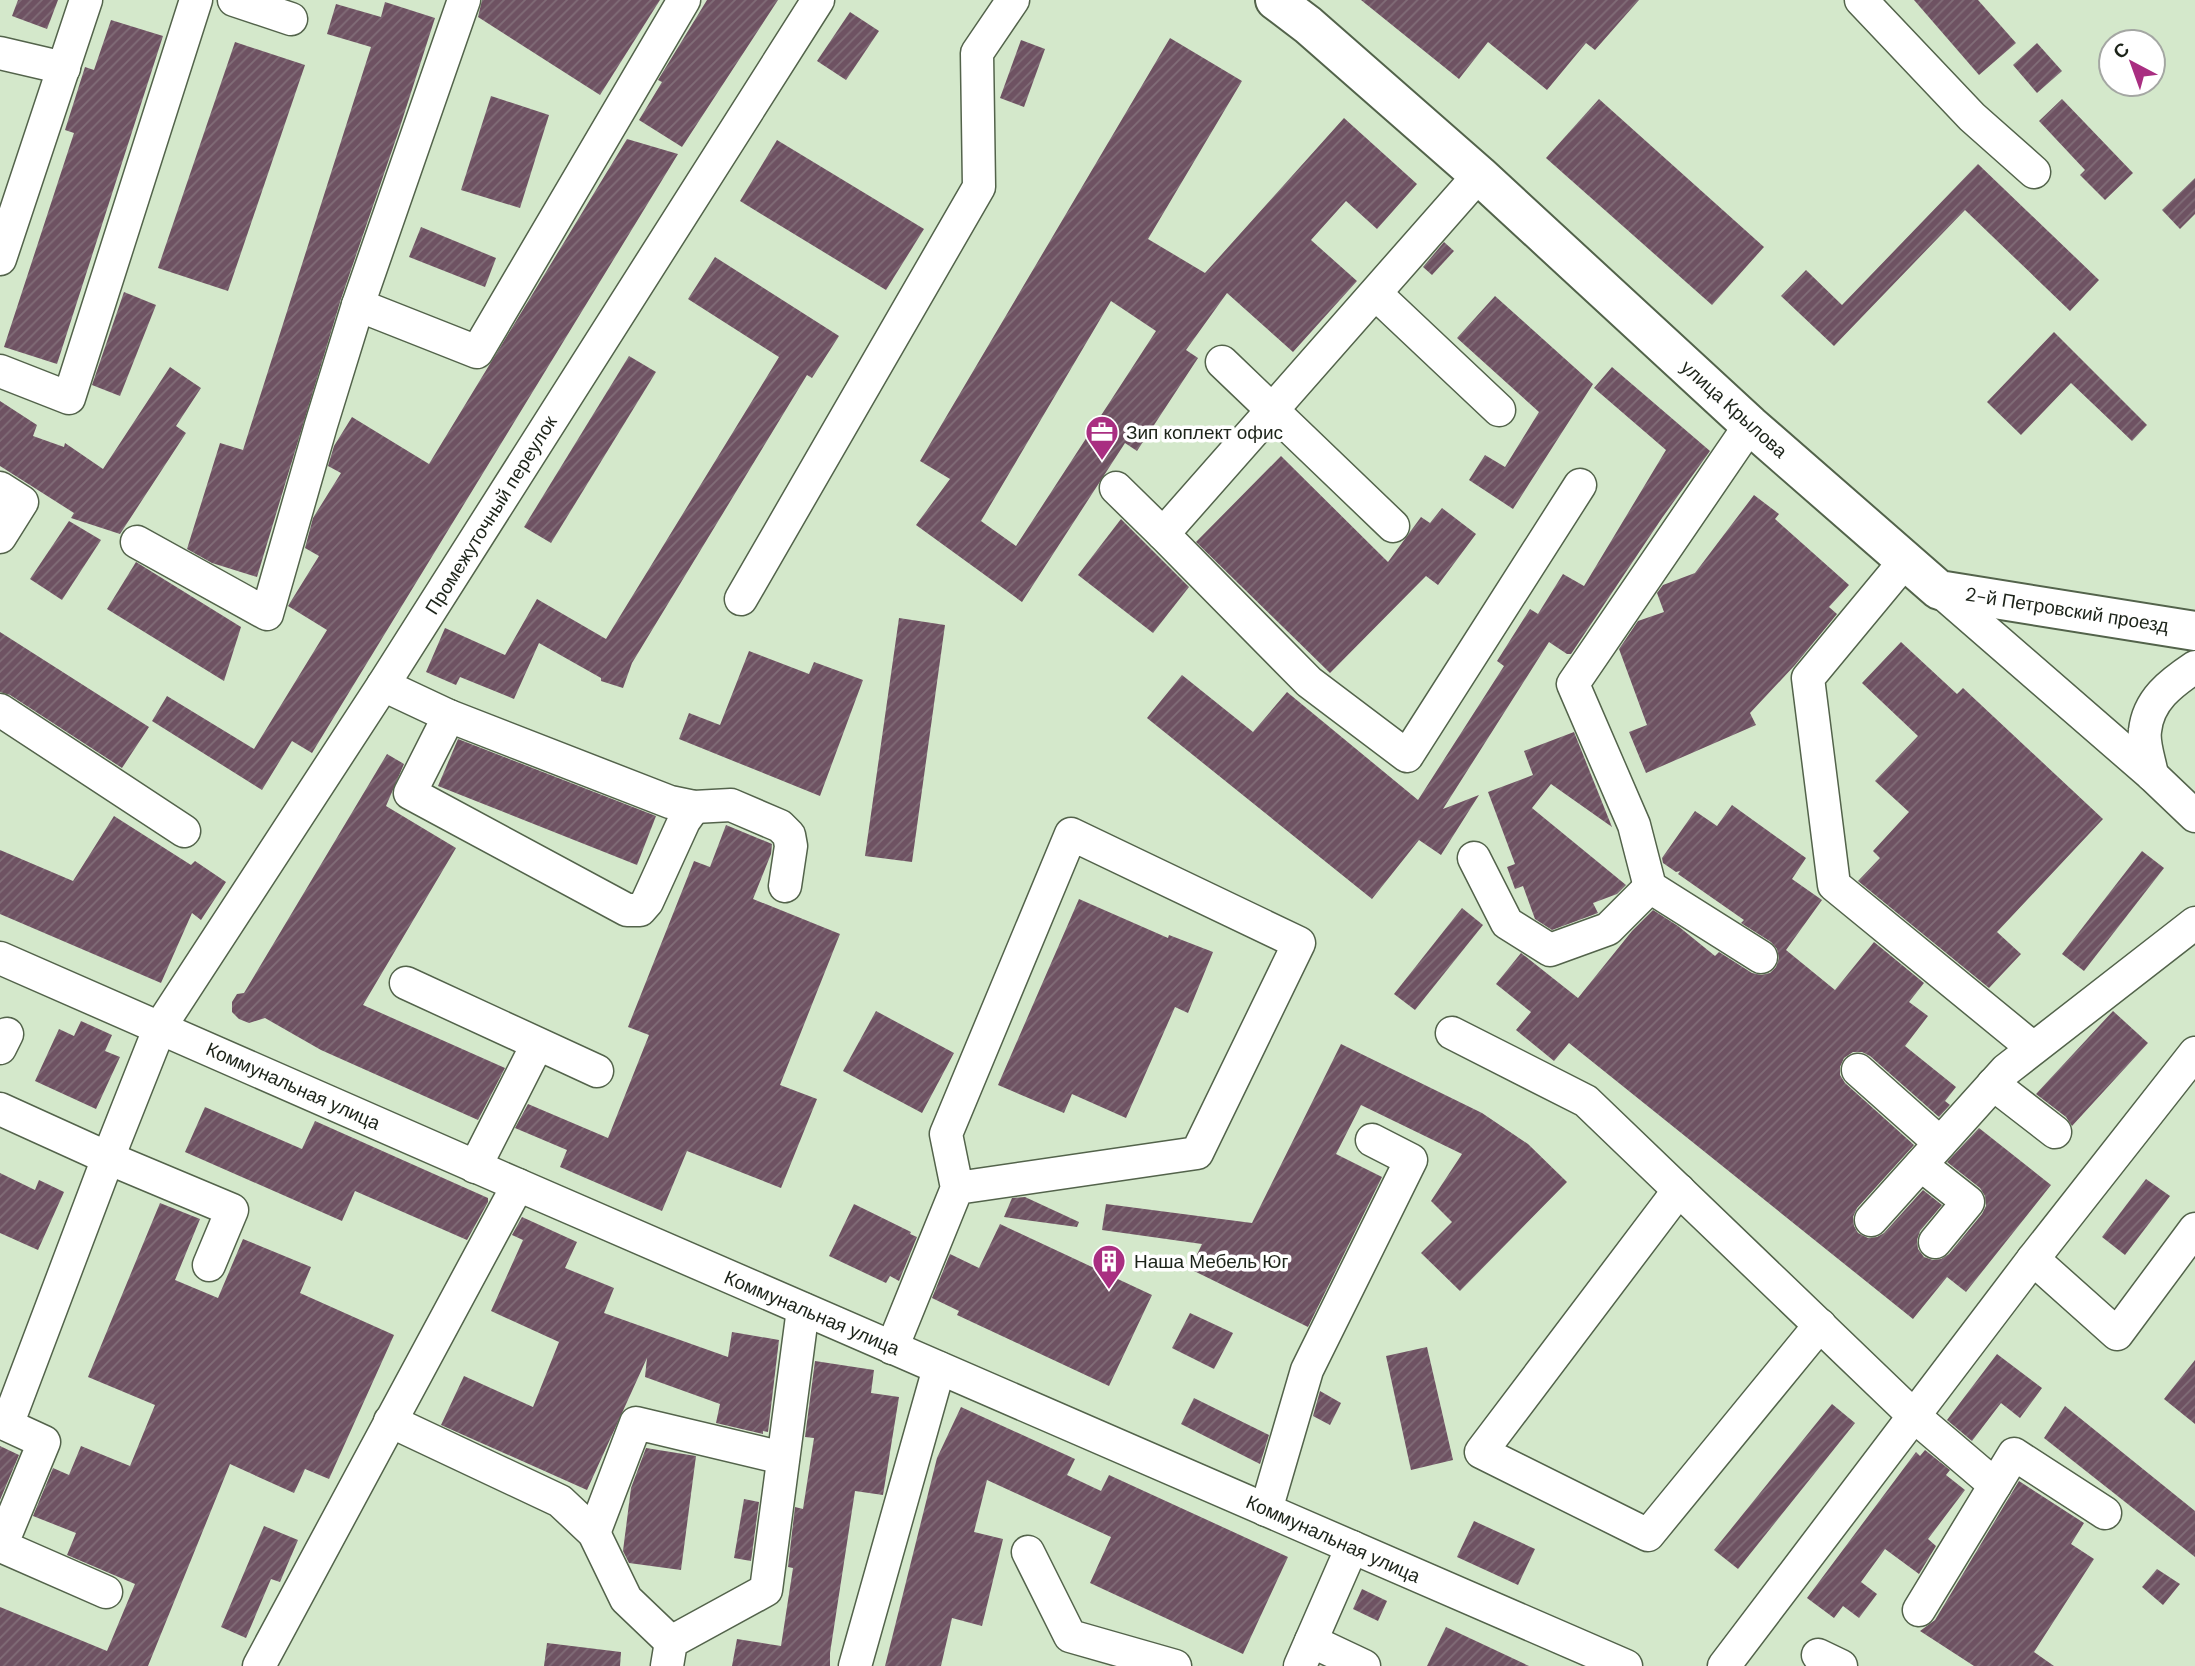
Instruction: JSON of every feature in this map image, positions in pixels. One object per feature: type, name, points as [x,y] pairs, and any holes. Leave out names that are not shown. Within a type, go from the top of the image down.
[{"type":"main road","name":"улица Крылова","points":[[1275,0],[1308,25],[1479,175],[1749,425],[1939,590]]},
{"type":"main road","name":"2-й Петровский проезд","points":[[1939,590],[2195,631]]},
{"type":"street","points":[[0,259],[86,0]]},
{"type":"street","points":[[0,371],[69,398],[196,0]]},
{"type":"street","points":[[234,0],[291,19]]},
{"type":"street","points":[[137,542],[267,614],[358,305],[464,0]]},
{"type":"street","points":[[358,305],[477,352],[684,0]]},
{"type":"street","name":"Промежуточный переулок","points":[[106,1592],[1,1546],[44,1442],[7,1425],[160,1027],[383,685],[818,0]]},
{"type":"street","points":[[741,599],[979,187],[977,53],[1013,0]]},
{"type":"street","points":[[1861,0],[1972,117],[2034,172]]},
{"type":"street","points":[[0,53],[64,68]]},
{"type":"street","points":[[1163,534],[1479,175]]},
{"type":"street","points":[[1376,295],[1499,410]]},
{"type":"street","points":[[1222,362],[1393,526]]},
{"type":"street","points":[[1749,425],[1573,684],[1634,825],[1650,887],[1761,957]]},
{"type":"street","points":[[1116,488],[1309,682],[1407,757],[1580,485]]},
{"type":"street","points":[[0,488],[22,502],[0,537]]},
{"type":"street","points":[[1905,561],[1808,678],[1834,885],[2034,1048]]},
{"type":"street","name":"улица Крылова","points":[[1939,590],[2152,775],[2195,816]]},
{"type":"street","points":[[2152,775],[2144,732],[2154,700],[2195,667]]},
{"type":"street","points":[[383,685],[449,716],[670,802],[694,807],[731,805],[780,826],[789,835],[790,846],[785,886]]},
{"type":"street","points":[[0,710],[184,831]]},
{"type":"street","points":[[449,716],[410,793],[627,910],[640,910],[646,902],[684,821],[694,807]]},
{"type":"street","points":[[892,1348],[957,1188],[946,1134],[1071,834],[1299,943],[1197,1153],[957,1188]]},
{"type":"street","points":[[1474,858],[1507,923],[1550,950],[1608,929],[1650,887]]},
{"type":"street","points":[[1871,1220],[2006,1070],[2195,923]]},
{"type":"street","name":"Коммунальная улица","points":[[0,958],[1626,1666]]},
{"type":"street","points":[[406,983],[597,1071]]},
{"type":"street","points":[[1452,1034],[1586,1101],[1914,1416],[1995,1485]]},
{"type":"street","points":[[475,1167],[537,1045]]},
{"type":"street","points":[[1724,1666],[2033,1259],[2195,1053]]},
{"type":"street","points":[[1857,1070],[1931,1154],[1968,1202],[1935,1242]]},
{"type":"street","points":[[1993,1084],[2055,1132]]},
{"type":"street","points":[[0,1109],[232,1210],[209,1265]]},
{"type":"street","points":[[1266,1510],[1307,1370],[1411,1160],[1372,1140]]},
{"type":"street","points":[[260,1666],[517,1185]]},
{"type":"street","points":[[1679,1190],[1481,1452],[1648,1535],[1819,1325]]},
{"type":"street","points":[[2033,1259],[2118,1334],[2195,1229]]},
{"type":"street","points":[[390,1422],[560,1501],[594,1534],[626,1599],[669,1654],[766,1590],[803,1309]]},
{"type":"street","points":[[855,1666],[939,1368]]},
{"type":"street","points":[[594,1534],[636,1423],[783,1458]]},
{"type":"street","points":[[1919,1610],[2014,1454],[2105,1513]]},
{"type":"street","points":[[1352,1547],[1305,1654],[1364,1666]]},
{"type":"street","points":[[1028,1552],[1070,1636],[1175,1666]]},
{"type":"building","points":[[18,0],[58,0],[47,29],[12,16]]},
{"type":"building","points":[[482,0],[660,0],[600,95],[478,17]]},
{"type":"building","points":[[707,0],[778,0],[682,147],[639,120],[662,82],[658,80]]},
{"type":"building","points":[[1361,0],[1639,0],[1595,50],[1586,43],[1547,90],[1488,42],[1459,79]]},
{"type":"building","points":[[1914,0],[1978,0],[2016,43],[1979,75]]},
{"type":"building","points":[[385,2],[435,18],[341,299],[257,577],[212,563],[187,549],[220,443],[243,450],[371,47],[327,34],[336,4],[381,17]]},
{"type":"building","points":[[850,12],[879,31],[846,80],[817,61]]},
{"type":"building","points":[[111,20],[163,36],[57,364],[4,347],[74,133],[65,130],[85,67],[94,70]]},
{"type":"building","points":[[1170,38],[1242,81],[1148,239],[1205,273],[1344,118],[1417,184],[1377,229],[1346,201],[1311,240],[1357,281],[1293,352],[1227,293],[1186,350],[1198,358],[1137,451],[1125,443],[1022,602],[916,525],[950,479],[920,461]],"holes":[[[1111,301],[1156,331],[1016,546],[981,521]]]},
{"type":"building","points":[[1021,40],[1045,49],[1024,107],[1000,98]]},
{"type":"building","points":[[235,42],[305,65],[228,291],[158,268]]},
{"type":"building","points":[[2037,43],[2062,71],[2037,93],[2013,65]]},
{"type":"building","points":[[491,96],[549,115],[520,208],[461,190]]},
{"type":"building","points":[[1599,99],[1764,247],[1712,305],[1546,158]]},
{"type":"building","points":[[2062,99],[2133,173],[2105,200],[2080,175],[2085,170],[2039,121]]},
{"type":"building","points":[[627,139],[678,154],[312,753],[292,741],[262,790],[152,721],[167,696],[254,749],[327,630],[288,606],[319,556],[305,548],[313,518],[341,473],[328,466],[334,446],[352,417],[429,464]]},
{"type":"building","points":[[777,140],[924,229],[886,290],[740,201]]},
{"type":"building","points":[[1978,164],[2099,280],[2070,311],[1965,210],[1834,346],[1781,296],[1806,270],[1842,305]]},
{"type":"building","points":[[2195,178],[2195,214],[2180,229],[2162,210]]},
{"type":"building","points":[[421,227],[496,258],[485,287],[409,257]]},
{"type":"building","points":[[1444,242],[1454,251],[1432,275],[1423,267]]},
{"type":"building","points":[[715,257],[839,336],[812,378],[807,375],[632,663],[623,688],[601,681],[601,678],[539,643],[514,699],[460,677],[456,685],[426,672],[445,628],[505,655],[537,599],[606,639],[779,357],[688,299]]},
{"type":"building","points":[[124,292],[156,305],[120,396],[92,385]]},
{"type":"building","points":[[1495,296],[1593,384],[1513,509],[1469,480],[1485,455],[1505,467],[1539,412],[1457,338]]},
{"type":"building","points":[[2054,332],[2147,425],[2132,441],[2071,383],[2021,435],[1987,402]]},
{"type":"building","points":[[629,356],[656,372],[551,543],[524,527]]},
{"type":"building","points":[[170,367],[201,388],[176,426],[186,433],[120,534],[71,518],[74,513],[0,466],[0,401],[37,425],[33,436],[64,447],[65,443],[103,469]]},
{"type":"building","points":[[1612,367],[1710,451],[1571,654],[1549,642],[1443,809],[1479,795],[1441,855],[1419,840],[1372,899],[1147,718],[1182,675],[1253,732],[1287,692],[1418,800],[1504,666],[1497,661],[1530,609],[1538,614],[1563,574],[1584,586],[1666,450],[1594,388]]},
{"type":"building","points":[[1281,456],[1388,562],[1421,517],[1430,523],[1442,508],[1476,534],[1438,585],[1426,576],[1330,673],[1196,542]]},
{"type":"building","points":[[1754,495],[1779,514],[1775,519],[1849,585],[1829,607],[1837,614],[1795,665],[1750,713],[1756,725],[1646,773],[1629,732],[1647,725],[1619,649],[1638,621],[1664,612],[1657,593],[1663,585],[1695,573]]},
{"type":"building","points":[[1121,519],[1189,587],[1153,633],[1078,575]]},
{"type":"building","points":[[69,521],[101,540],[62,600],[30,579]]},
{"type":"building","points":[[136,562],[241,627],[224,681],[107,609]]},
{"type":"building","points":[[899,618],[945,625],[912,862],[865,856]]},
{"type":"building","points":[[0,632],[149,727],[122,768],[10,695],[0,692]]},
{"type":"building","points":[[1901,642],[1957,694],[1963,688],[2103,819],[1997,932],[2021,954],[1989,988],[1858,881],[1880,858],[1873,851],[1909,812],[1875,781],[1918,736],[1862,683]]},
{"type":"building","points":[[749,651],[809,674],[814,662],[863,680],[820,796],[679,739],[689,713],[720,725]]},
{"type":"building","points":[[1574,732],[1612,827],[1551,784],[1532,808],[1626,885],[1617,894],[1593,903],[1598,913],[1552,930],[1535,919],[1523,886],[1515,889],[1507,867],[1515,864],[1488,792],[1533,775],[1524,751]]},
{"type":"building","points":[[458,739],[656,816],[637,865],[438,786]]},
{"type":"building","points":[[387,754],[404,764],[386,806],[456,848],[363,1005],[505,1068],[478,1120],[321,1050],[265,1018],[249,1023],[232,1012],[232,1002],[237,994],[244,993]]},
{"type":"building","points":[[1732,805],[1806,858],[1792,879],[1822,900],[1786,950],[1835,990],[1874,942],[1924,983],[1909,1002],[1928,1016],[1905,1046],[1956,1087],[1945,1101],[1950,1105],[1939,1117],[1870,1056],[1853,1052],[1844,1058],[1840,1075],[1845,1083],[1914,1145],[1857,1208],[1853,1217],[1858,1233],[1868,1238],[1884,1233],[1923,1190],[1942,1205],[1920,1231],[1918,1249],[1924,1257],[1933,1260],[1949,1254],[1986,1206],[1985,1196],[1980,1188],[1947,1162],[1979,1128],[2051,1185],[1966,1292],[1947,1277],[1913,1319],[1569,1043],[1554,1061],[1516,1030],[1531,1012],[1496,984],[1521,953],[1578,998],[1632,931],[1653,910],[1715,956],[1719,952],[1752,973],[1770,973],[1779,958],[1777,949],[1771,942],[1741,923],[1744,920],[1678,874],[1680,871],[1676,872],[1663,863],[1662,858],[1695,811],[1717,826]]},
{"type":"building","points":[[114,816],[191,865],[195,861],[226,882],[201,920],[192,913],[161,983],[0,914],[0,850],[73,881]]},
{"type":"building","points":[[726,825],[772,844],[771,854],[753,899],[840,934],[780,1085],[817,1099],[781,1188],[687,1151],[662,1211],[560,1167],[567,1150],[515,1128],[528,1104],[608,1138],[649,1035],[628,1027],[694,861],[710,867]]},
{"type":"building","points":[[2142,851],[2164,868],[2084,971],[2062,954]]},
{"type":"building","points":[[1079,899],[1168,938],[1169,935],[1213,952],[1188,1013],[1175,1007],[1126,1118],[1072,1094],[1064,1113],[998,1085]]},
{"type":"building","points":[[1462,908],[1483,925],[1415,1010],[1394,994]]},
{"type":"building","points":[[876,1011],[954,1053],[922,1113],[843,1071]]},
{"type":"building","points":[[2113,1011],[2148,1043],[2072,1126],[2066,1117],[2036,1094]]},
{"type":"building","points":[[81,1021],[112,1035],[105,1051],[120,1057],[96,1109],[35,1081],[59,1029],[74,1036]]},
{"type":"building","points":[[1341,1044],[1482,1113],[1528,1144],[1567,1182],[1460,1291],[1421,1253],[1452,1222],[1431,1201],[1462,1154],[1361,1105],[1336,1154],[1382,1177],[1308,1327],[1190,1269],[1202,1244],[1102,1230],[1106,1204],[1252,1223]]},
{"type":"building","points":[[205,1107],[302,1149],[315,1121],[488,1198],[488,1202],[467,1240],[355,1191],[342,1221],[185,1152]]},
{"type":"building","points":[[0,1173],[35,1190],[39,1180],[64,1192],[38,1250],[0,1233]]},
{"type":"building","points":[[2146,1179],[2170,1196],[2125,1255],[2102,1237]]},
{"type":"building","points":[[1025,1197],[1079,1222],[1077,1227],[1004,1217],[1012,1198]]},
{"type":"building","points":[[160,1203],[200,1219],[175,1280],[218,1298],[243,1239],[311,1267],[300,1293],[394,1335],[329,1479],[305,1469],[294,1493],[230,1464],[148,1666],[0,1666],[0,1607],[107,1651],[135,1584],[67,1555],[76,1533],[33,1516],[53,1468],[69,1475],[81,1446],[130,1466],[155,1405],[88,1377]]},
{"type":"building","points":[[854,1204],[917,1237],[899,1281],[890,1276],[886,1283],[829,1256]]},
{"type":"building","points":[[522,1217],[577,1242],[565,1268],[614,1288],[604,1313],[728,1357],[732,1332],[779,1340],[768,1432],[763,1431],[763,1434],[716,1423],[720,1404],[645,1377],[647,1358],[587,1490],[441,1425],[464,1376],[533,1407],[559,1342],[491,1311],[523,1240],[512,1235]]},
{"type":"building","name":"Наша Мебель Юг","points":[[1000,1224],[1152,1295],[1109,1386],[957,1315],[959,1311],[932,1298],[950,1254],[979,1268]]},
{"type":"building","points":[[1190,1313],[1233,1333],[1214,1369],[1172,1348]]},
{"type":"building","points":[[1427,1347],[1453,1460],[1411,1470],[1386,1356]]},
{"type":"building","points":[[1997,1354],[2042,1388],[2020,1418],[2001,1403],[1972,1441],[1947,1420]]},
{"type":"building","points":[[2195,1360],[2195,1424],[2164,1399]]},
{"type":"building","points":[[815,1361],[874,1370],[871,1393],[899,1397],[883,1495],[855,1491],[830,1666],[732,1666],[737,1639],[781,1646],[793,1568],[788,1567],[795,1507],[803,1509],[814,1438],[805,1437]]},
{"type":"building","points":[[1320,1391],[1341,1403],[1330,1425],[1313,1416]]},
{"type":"building","points":[[1194,1398],[1269,1435],[1260,1464],[1181,1424]]},
{"type":"building","points":[[1832,1404],[1855,1423],[1738,1569],[1714,1550]]},
{"type":"building","points":[[2065,1406],[2195,1511],[2195,1557],[2044,1438]]},
{"type":"building","points":[[961,1407],[1075,1459],[1067,1475],[1101,1491],[1109,1475],[1288,1557],[1243,1654],[1090,1583],[1111,1537],[987,1480],[974,1532],[1003,1539],[982,1626],[952,1618],[941,1666],[885,1666],[937,1458]]},
{"type":"building","points":[[0,1446],[19,1455],[0,1500]]},
{"type":"building","points":[[646,1448],[696,1456],[681,1570],[629,1563],[623,1551],[631,1488]]},
{"type":"building","points":[[1925,1450],[1950,1470],[1946,1475],[1965,1490],[1928,1539],[1936,1546],[1919,1574],[1885,1549],[1861,1582],[1877,1594],[1859,1618],[1843,1606],[1834,1618],[1807,1598],[1916,1452],[1920,1456]]},
{"type":"building","points":[[2019,1481],[2084,1523],[2071,1544],[2094,1559],[2034,1652],[2054,1666],[1974,1666],[1920,1631],[1935,1620]]},
{"type":"building","points":[[744,1499],[759,1502],[751,1561],[734,1558]]},
{"type":"building","points":[[1474,1521],[1535,1549],[1518,1585],[1457,1557]]},
{"type":"building","points":[[264,1526],[298,1540],[280,1582],[271,1579],[246,1638],[221,1627]]},
{"type":"building","points":[[2157,1569],[2180,1584],[2163,1605],[2142,1587]]},
{"type":"building","points":[[1362,1589],[1387,1601],[1378,1621],[1353,1609]]},
{"type":"building","points":[[1446,1627],[1529,1666],[1427,1666]]},
{"type":"building","points":[[547,1643],[621,1652],[620,1666],[544,1666]]},
{"type":"place","name":"Зип коплект офис","points":[[1102,462]]},
{"type":"place","name":"Наша Мебель Юг","points":[[1109,1291]]}]
